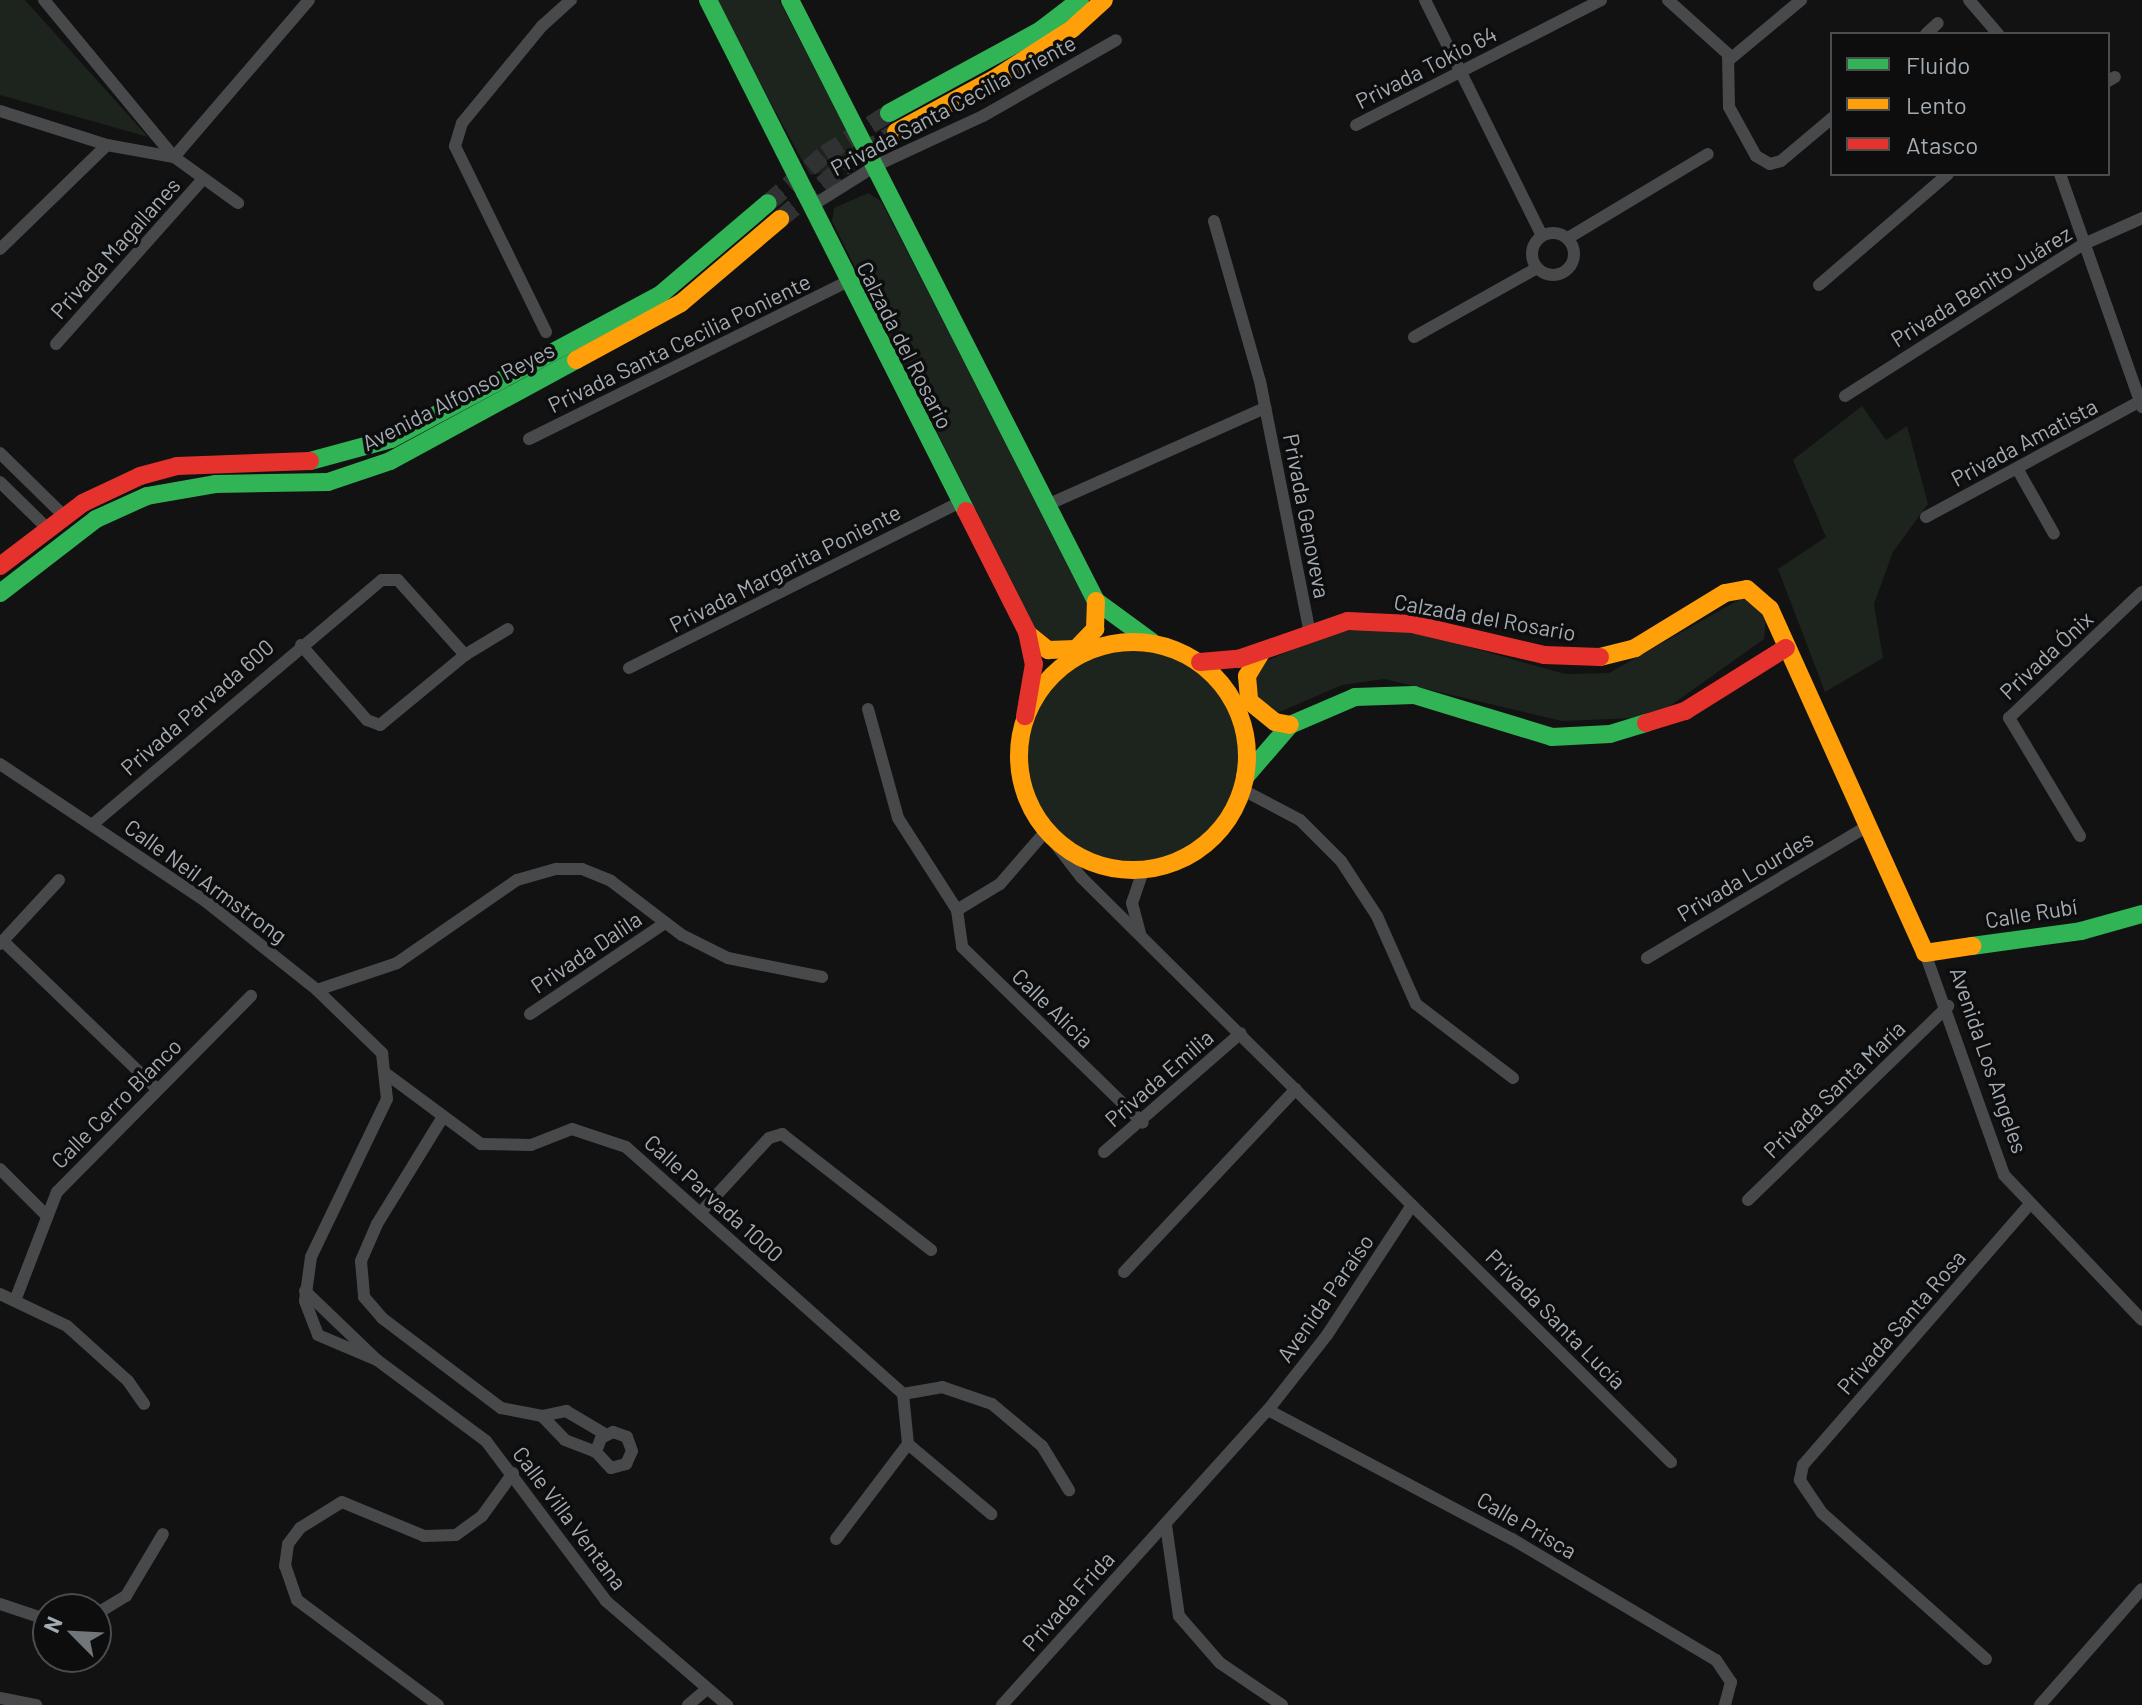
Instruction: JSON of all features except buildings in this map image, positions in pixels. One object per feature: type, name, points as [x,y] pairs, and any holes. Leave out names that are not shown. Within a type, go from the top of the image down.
[{"type":"street","points":[[174,157],[309,0]]},
{"type":"street","points":[[546,332],[455,146],[462,123],[571,0]]},
{"type":"street","name":"Calzada del Rosario","points":[[708,0],[958,503],[1027,632],[1034,664],[1018,777],[1048,835]]},
{"type":"street","name":"Calzada del Rosario","points":[[790,0],[877,165],[1096,601],[1152,642],[1200,662],[1233,702],[1242,727],[1244,783]]},
{"type":"street","points":[[889,113],[1041,30],[1080,0]]},
{"type":"street","points":[[896,132],[994,79],[1104,0]]},
{"type":"street","points":[[1425,0],[1542,236]]},
{"type":"street","name":"Privada Tokio 64","points":[[1356,125],[1601,0]]},
{"type":"street","points":[[1668,0],[1729,60],[1733,121],[1749,149],[1770,164],[1791,155],[1830,120]]},
{"type":"street","points":[[1729,60],[1801,0]]},
{"type":"street","points":[[1969,0],[1996,32]]},
{"type":"street","points":[[50,2],[174,157],[238,203]]},
{"type":"street","points":[[1928,32],[1938,23]]},
{"type":"street","name":"Privada Santa Cecilia Oriente","points":[[810,207],[877,165],[983,116],[1116,40]]},
{"type":"street","points":[[0,111],[107,145],[174,157]]},
{"type":"street","points":[[0,249],[107,145]]},
{"type":"street","points":[[1542,236],[1568,238],[1708,154]]},
{"type":"street","points":[[1819,285],[1946,176]]},
{"type":"street","points":[[2061,176],[2141,403]]},
{"type":"street","name":"Privada Magallanes","points":[[56,344],[203,179]]},
{"type":"street","name":"Avenida Alfonso Reyes","points":[[0,566],[64,516],[111,488],[177,466],[324,461],[391,439],[661,294],[768,203]]},
{"type":"street","name":"Privada Benito Juárez","points":[[1845,396],[2084,244],[2142,218]]},
{"type":"street","name":"Avenida Alfonso Reyes","points":[[0,593],[96,519],[147,496],[215,484],[328,482],[390,461],[681,303],[780,219]]},
{"type":"street","name":"Privada Genoveva","points":[[1214,221],[1265,408],[1310,633]]},
{"type":"street","points":[[1542,236],[1532,251],[1537,268],[1547,275],[1565,272],[1574,256],[1568,238]]},
{"type":"street","points":[[1414,337],[1537,268]]},
{"type":"street","name":"Privada Santa Cecilia Poniente","points":[[529,439],[847,282]]},
{"type":"street","name":"Privada Amatista","points":[[1926,517],[2141,403]]},
{"type":"street","points":[[1047,505],[1265,408]]},
{"type":"street","points":[[0,453],[64,516]]},
{"type":"street","points":[[2018,470],[2054,534]]},
{"type":"street","points":[[0,482],[47,528]]},
{"type":"street","name":"Privada Margarita Poniente","points":[[629,668],[958,503]]},
{"type":"street","points":[[301,645],[393,578],[465,655]]},
{"type":"street","name":"Calzada del Rosario","points":[[1200,662],[1262,651],[1348,621],[1387,622],[1544,655],[1594,659],[1635,648],[1725,593],[1747,589],[1765,600],[1786,648]]},
{"type":"street","name":"Privada Ónix","points":[[2080,836],[2009,718],[2142,592]]},
{"type":"street","points":[[1027,632],[1048,650],[1076,649],[1095,629],[1096,601]]},
{"type":"street","name":"Privada Parvada 600","points":[[93,824],[301,645],[367,720],[380,725],[465,655],[508,629]]},
{"type":"street","name":"Calzada del Rosario","points":[[1025,716],[1047,683],[1077,659],[1114,645],[1152,642]]},
{"type":"street","points":[[1048,835],[1090,861],[1144,869],[1171,865],[1206,845],[1233,815],[1244,783],[1290,725],[1328,705],[1400,693],[1532,733],[1610,734],[1685,711],[1786,648]]},
{"type":"street","name":"Avenida Los Angeles","points":[[1786,648],[1864,828],[1948,1006],[1999,1164],[2029,1205],[2142,1320]]},
{"type":"street","points":[[1262,651],[1247,676],[1249,701],[1275,722],[1290,725]]},
{"type":"street","points":[[868,709],[898,818],[957,910],[1000,884],[1048,835]]},
{"type":"street","name":"Calle Neil Armstrong","points":[[0,764],[204,900],[317,990],[377,1044],[388,1075]]},
{"type":"street","points":[[1244,783],[1300,820],[1341,861],[1377,916],[1416,1004],[1513,1078]]},
{"type":"street","name":"Privada Lourdes","points":[[1647,958],[1864,828]]},
{"type":"street","points":[[1048,835],[1066,861],[1412,1205]]},
{"type":"street","points":[[317,990],[397,963],[517,880],[556,869],[582,869],[611,881],[665,923],[728,958],[822,977]]},
{"type":"street","points":[[1141,936],[1132,903],[1144,869]]},
{"type":"street","points":[[59,880],[2,942],[156,1088]]},
{"type":"street","name":"Calle Alicia","points":[[957,910],[962,947],[1143,1123]]},
{"type":"street","name":"Calle Rubí","points":[[1925,953],[2081,931],[2142,914]]},
{"type":"street","name":"Privada Dalila","points":[[530,1014],[665,923]]},
{"type":"street","name":"Calle Cerro Blanco","points":[[16,1298],[45,1214],[76,1168],[251,996]]},
{"type":"street","name":"Privada Santa María","points":[[1748,1200],[1948,1006]]},
{"type":"street","name":"Privada Emilia","points":[[1104,1152],[1143,1123],[1241,1033]]},
{"type":"street","name":"Calle Parvada 1000","points":[[388,1075],[441,1120],[492,1147],[531,1145],[572,1129],[605,1137],[626,1147],[903,1394]]},
{"type":"street","name":"Calle Villa Ventana","points":[[377,1360],[318,1335],[306,1315],[305,1291],[311,1257],[387,1099],[388,1075]]},
{"type":"street","points":[[1124,1272],[1296,1089]]},
{"type":"street","points":[[441,1120],[372,1236],[361,1261],[364,1297],[382,1318],[501,1408],[542,1416],[566,1411],[605,1434],[627,1437],[630,1458],[611,1468],[596,1452],[565,1440],[542,1416]]},
{"type":"street","points":[[701,1212],[769,1138],[782,1134],[931,1250]]},
{"type":"street","points":[[0,1169],[45,1214]]},
{"type":"street","name":"Avenida Paraíso","points":[[1166,1525],[1268,1410],[1327,1335],[1412,1205]]},
{"type":"street","name":"Privada Santa Lucía","points":[[1412,1205],[1671,1462]]},
{"type":"street","name":"Privada Santa Rosa","points":[[1986,1659],[1810,1502],[1800,1480],[1803,1465],[2029,1205]]},
{"type":"street","name":"Calle Villa Ventana","points":[[305,1291],[377,1360],[467,1424],[513,1473],[606,1601],[727,1705]]},
{"type":"street","points":[[0,1294],[16,1298],[67,1326],[128,1381],[144,1404]]},
{"type":"street","points":[[836,1539],[908,1444],[903,1394],[942,1387],[992,1404],[1042,1446],[1069,1490]]},
{"type":"street","name":"Calle Prisca","points":[[1268,1410],[1512,1539],[1716,1660],[1731,1682],[1725,1705]]},
{"type":"street","points":[[596,1452],[605,1434]]},
{"type":"street","points":[[908,1444],[991,1514]]},
{"type":"street","points":[[438,1705],[297,1600],[285,1566],[288,1544],[300,1528],[342,1502],[424,1536],[456,1535],[482,1516],[513,1473]]},
{"type":"street","points":[[1166,1525],[1179,1616],[1220,1663],[1282,1705]]},
{"type":"street","name":"Privada Frida","points":[[1002,1705],[1166,1525]]},
{"type":"street","points":[[112,1604],[126,1596],[163,1534]]},
{"type":"street","points":[[2040,1705],[2142,1589]]},
{"type":"street","points":[[0,1604],[32,1615]]},
{"type":"street","points":[[688,1705],[706,1690]]},
{"type":"street","points":[[0,1698],[36,1705]]},
{"type":"shaded area","points":[[0,0],[25,0],[148,137],[0,95]]},
{"type":"shaded area","points":[[715,0],[779,0],[855,146],[844,169],[810,175]]},
{"type":"shaded area","points":[[868,193],[881,201],[1092,608],[1081,638],[1057,645],[1034,627],[832,221],[834,208]]},
{"type":"shaded area","points":[[1862,406],[1886,440],[1907,426],[1928,504],[1893,552],[1874,604],[1883,658],[1825,692],[1778,569],[1826,537],[1793,460]]},
{"type":"shaded area","points":[[1742,598],[1758,605],[1766,619],[1764,639],[1667,708],[1636,718],[1562,721],[1384,679],[1342,685],[1277,713],[1254,702],[1252,676],[1259,664],[1326,635],[1365,628],[1427,635],[1565,674],[1609,673]]},
{"type":"shaded area","points":[[1133,651],[1174,659],[1208,682],[1231,716],[1239,757],[1231,798],[1208,832],[1174,855],[1133,863],[1092,855],[1058,832],[1035,798],[1027,757],[1035,716],[1058,682],[1092,659]]},
{"type":"tunnel","points":[[768,203],[825,154],[889,113]]},
{"type":"tunnel","points":[[780,219],[862,152],[896,132]]},
{"type":"traffic: fast","points":[[708,0],[966,511]]},
{"type":"traffic: fast","points":[[790,0],[1096,601],[1152,642]]},
{"type":"traffic: fast","points":[[889,113],[1041,30],[1080,0]]},
{"type":"traffic: fast","points":[[310,461],[391,439],[661,294],[768,203]]},
{"type":"traffic: fast","points":[[0,593],[96,519],[147,496],[215,484],[328,482],[390,461],[576,360]]},
{"type":"traffic: fast","points":[[1245,777],[1290,725],[1355,697],[1414,695],[1552,737],[1610,734],[1646,723]]},
{"type":"traffic: fast","points":[[1972,946],[2081,931],[2142,914]]},
{"type":"traffic: slow","points":[[896,132],[994,79],[1072,29],[1104,0]]},
{"type":"traffic: slow","points":[[576,360],[681,303],[780,219]]},
{"type":"traffic: slow","points":[[1600,657],[1635,648],[1725,593],[1747,589],[1770,609],[1925,953],[1972,946]]},
{"type":"traffic: slow","points":[[1028,634],[1048,650],[1076,649],[1095,629],[1096,601]]},
{"type":"traffic: slow","points":[[1133,642],[1177,650],[1214,675],[1239,712],[1247,756],[1239,800],[1214,837],[1177,862],[1133,870],[1089,862],[1052,837],[1027,800],[1019,756],[1027,712],[1052,675],[1089,650],[1133,642]]},
{"type":"traffic: slow","points":[[1262,651],[1247,676],[1249,701],[1275,722],[1290,725]]},
{"type":"traffic: jam","points":[[0,566],[83,503],[140,476],[177,466],[310,461]]},
{"type":"traffic: jam","points":[[966,511],[1027,632],[1034,664],[1025,716]]},
{"type":"traffic: jam","points":[[1200,662],[1238,659],[1348,621],[1412,624],[1544,655],[1600,657]]},
{"type":"traffic: jam","points":[[1646,723],[1685,711],[1786,648]]}]
